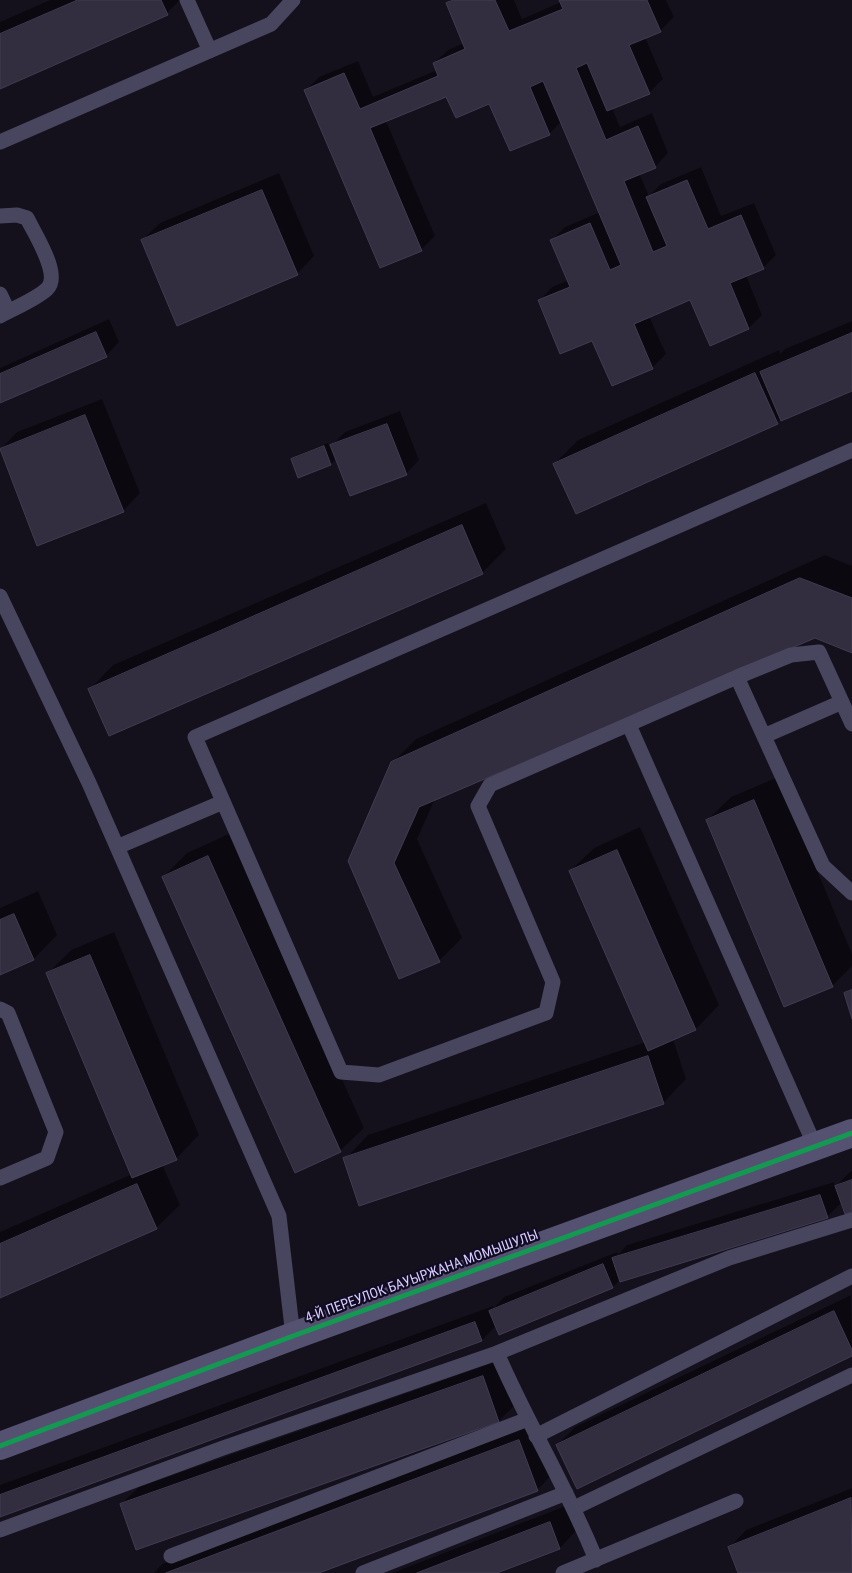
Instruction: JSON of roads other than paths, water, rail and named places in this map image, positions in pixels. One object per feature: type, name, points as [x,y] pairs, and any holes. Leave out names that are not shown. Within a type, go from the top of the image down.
[{"type":"street","name":"4-Й ПЕРЕУЛОК БАУЫРЖАНА МОМЫШУЛЫ","points":[[0,1446],[293,1336],[852,1133]]},
{"type":"lane","points":[[187,0],[210,50]]},
{"type":"lane","points":[[0,142],[271,24],[294,0]]},
{"type":"lane","points":[[0,216],[17,215],[27,218],[51,267],[52,277],[48,288],[4,314],[0,294]]},
{"type":"lane","points":[[852,450],[195,737],[341,1072],[379,1075],[546,1013],[553,982],[478,806],[490,785],[737,677],[791,656],[819,652],[852,724]]},
{"type":"lane","points":[[0,596],[117,847],[279,1216],[293,1336]]},
{"type":"lane","points":[[737,677],[823,866],[852,893]]},
{"type":"lane","points":[[764,736],[842,702]]},
{"type":"lane","points":[[629,724],[815,1146]]},
{"type":"lane","points":[[117,847],[223,802]]},
{"type":"lane","points":[[0,1009],[8,1013],[56,1132],[46,1158],[0,1178]]},
{"type":"lane","points":[[0,1530],[223,1448],[497,1353],[729,1258],[852,1220]]},
{"type":"lane","points":[[536,1436],[852,1276]]},
{"type":"lane","points":[[497,1353],[536,1436],[574,1508],[596,1560]]},
{"type":"lane","points":[[574,1508],[852,1375]]},
{"type":"lane","points":[[171,1556],[528,1418]]},
{"type":"lane","points":[[363,1573],[566,1493]]},
{"type":"lane","points":[[563,1573],[736,1501]]}]
